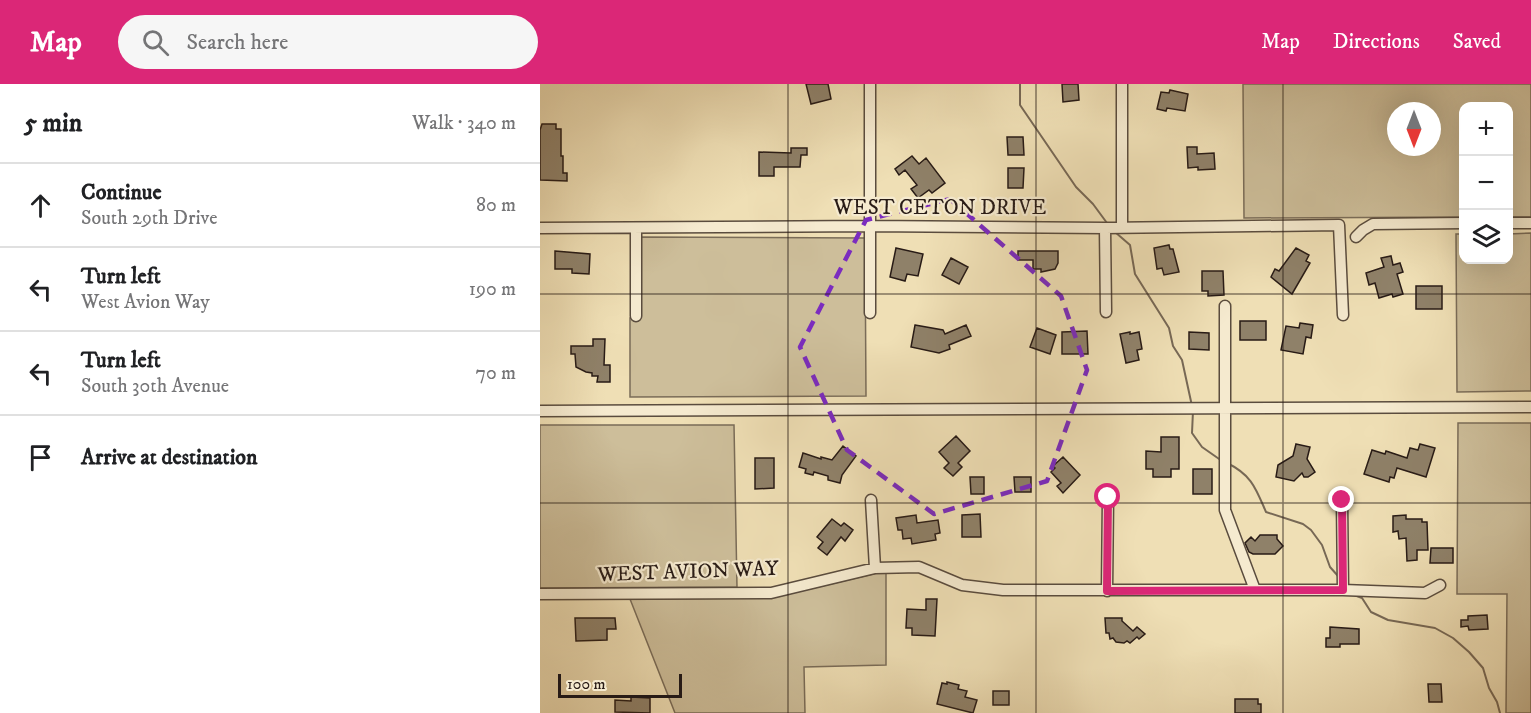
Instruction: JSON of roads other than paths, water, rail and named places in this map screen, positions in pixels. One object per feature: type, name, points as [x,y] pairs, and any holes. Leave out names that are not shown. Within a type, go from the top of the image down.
[{"type":"street","points":[[870,84],[870,314]]},
{"type":"street","points":[[1122,84],[1122,228]]},
{"type":"street","points":[[1356,237],[1373,224],[1459,223]]},
{"type":"street","points":[[1513,223],[1531,223]]},
{"type":"street","name":"WEST CETON DRIVE","points":[[540,228],[869,226],[1122,228],[1339,225],[1343,315]]},
{"type":"street","points":[[1106,228],[1106,312]]},
{"type":"street","points":[[636,229],[636,316]]},
{"type":"street","points":[[1225,306],[1225,510],[1255,590]]},
{"type":"street","points":[[540,411],[1531,407]]},
{"type":"street","points":[[1107,591],[1108,497]]},
{"type":"street","points":[[871,500],[875,568]]},
{"type":"street","points":[[1342,500],[1343,590]]},
{"type":"street","name":"WEST AVION WAY","points":[[540,594],[771,593],[875,568],[919,567],[962,585],[1003,590],[1343,590],[1425,593],[1440,585]]},
{"type":"waterway","points":[[1020,84],[1020,105],[1076,187],[1107,223]]},
{"type":"waterway","points":[[1115,232],[1130,245],[1135,274],[1169,328],[1173,346],[1182,360],[1192,406]]},
{"type":"waterway","points":[[1193,411],[1192,433],[1202,447],[1222,461]]},
{"type":"waterway","points":[[1227,463],[1248,478],[1266,512],[1303,524],[1311,530],[1322,545],[1330,567],[1338,576]]},
{"type":"waterway","points":[[1354,595],[1362,598],[1371,612],[1388,620],[1435,628],[1453,638],[1483,668],[1500,713]]}]
